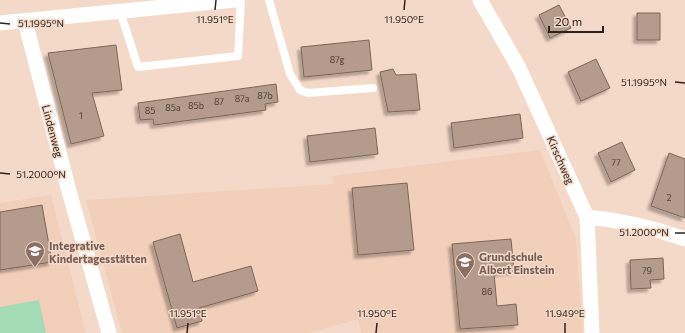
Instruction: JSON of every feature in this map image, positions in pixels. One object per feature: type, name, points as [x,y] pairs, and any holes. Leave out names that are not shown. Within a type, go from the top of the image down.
[{"type":"street","points":[[0,23],[235,0]]},
{"type":"street","name":"Kirschweg","points":[[480,0],[519,68],[587,217],[592,333]]},
{"type":"street","name":"Lindenweg","points":[[26,20],[70,191],[109,333]]},
{"type":"street","points":[[587,217],[614,220],[654,228],[685,239]]},
{"type":"lane","points":[[120,11],[138,67],[238,56],[241,0]]},
{"type":"lane","points":[[270,0],[290,74],[300,90],[308,93],[372,88]]},
{"type":"shaded area","points":[[540,150],[576,239],[583,333],[361,333],[358,319],[309,333],[122,333],[86,200],[333,184],[332,176]]},
{"type":"shaded area","name":"Integrative Kindertagesstätten","points":[[51,195],[86,333],[0,333],[0,203]]},
{"type":"green space","points":[[39,300],[46,333],[0,333],[0,307]]},
{"type":"building","points":[[559,5],[571,28],[550,38],[539,15]]},
{"type":"building","points":[[637,13],[660,13],[660,40],[637,40]]},
{"type":"building","points":[[369,40],[372,70],[304,77],[301,47]]},
{"type":"building","points":[[116,45],[122,90],[92,93],[104,136],[71,144],[48,53]]},
{"type":"building","points":[[596,59],[610,88],[581,101],[568,72]]},
{"type":"building","points":[[393,69],[396,75],[416,74],[420,110],[388,112],[380,72]]},
{"type":"building","points":[[276,84],[278,102],[265,104],[266,110],[154,125],[153,119],[140,120],[138,103]]},
{"type":"building","points":[[520,114],[523,138],[454,148],[451,123]]},
{"type":"building","points":[[375,128],[378,154],[310,162],[307,136]]},
{"type":"building","points":[[622,142],[635,170],[611,182],[598,153]]},
{"type":"building","points":[[669,153],[685,159],[685,218],[651,206]]},
{"type":"building","points":[[407,183],[414,250],[358,255],[352,188]]},
{"type":"building","points":[[42,205],[52,262],[0,270],[0,212]]},
{"type":"building","points":[[180,234],[193,282],[251,266],[258,291],[199,308],[202,321],[177,328],[153,242]]},
{"type":"building","points":[[511,239],[514,271],[494,273],[497,306],[516,304],[518,325],[460,329],[452,244]]},
{"type":"building","points":[[663,258],[664,279],[650,280],[651,288],[631,289],[630,260]]},
{"type":"place","name":"Integrative Kindertagesstätten","points":[[35,268]]},
{"type":"place","name":"Grundschule Albert Einstein","points":[[465,279]]}]
